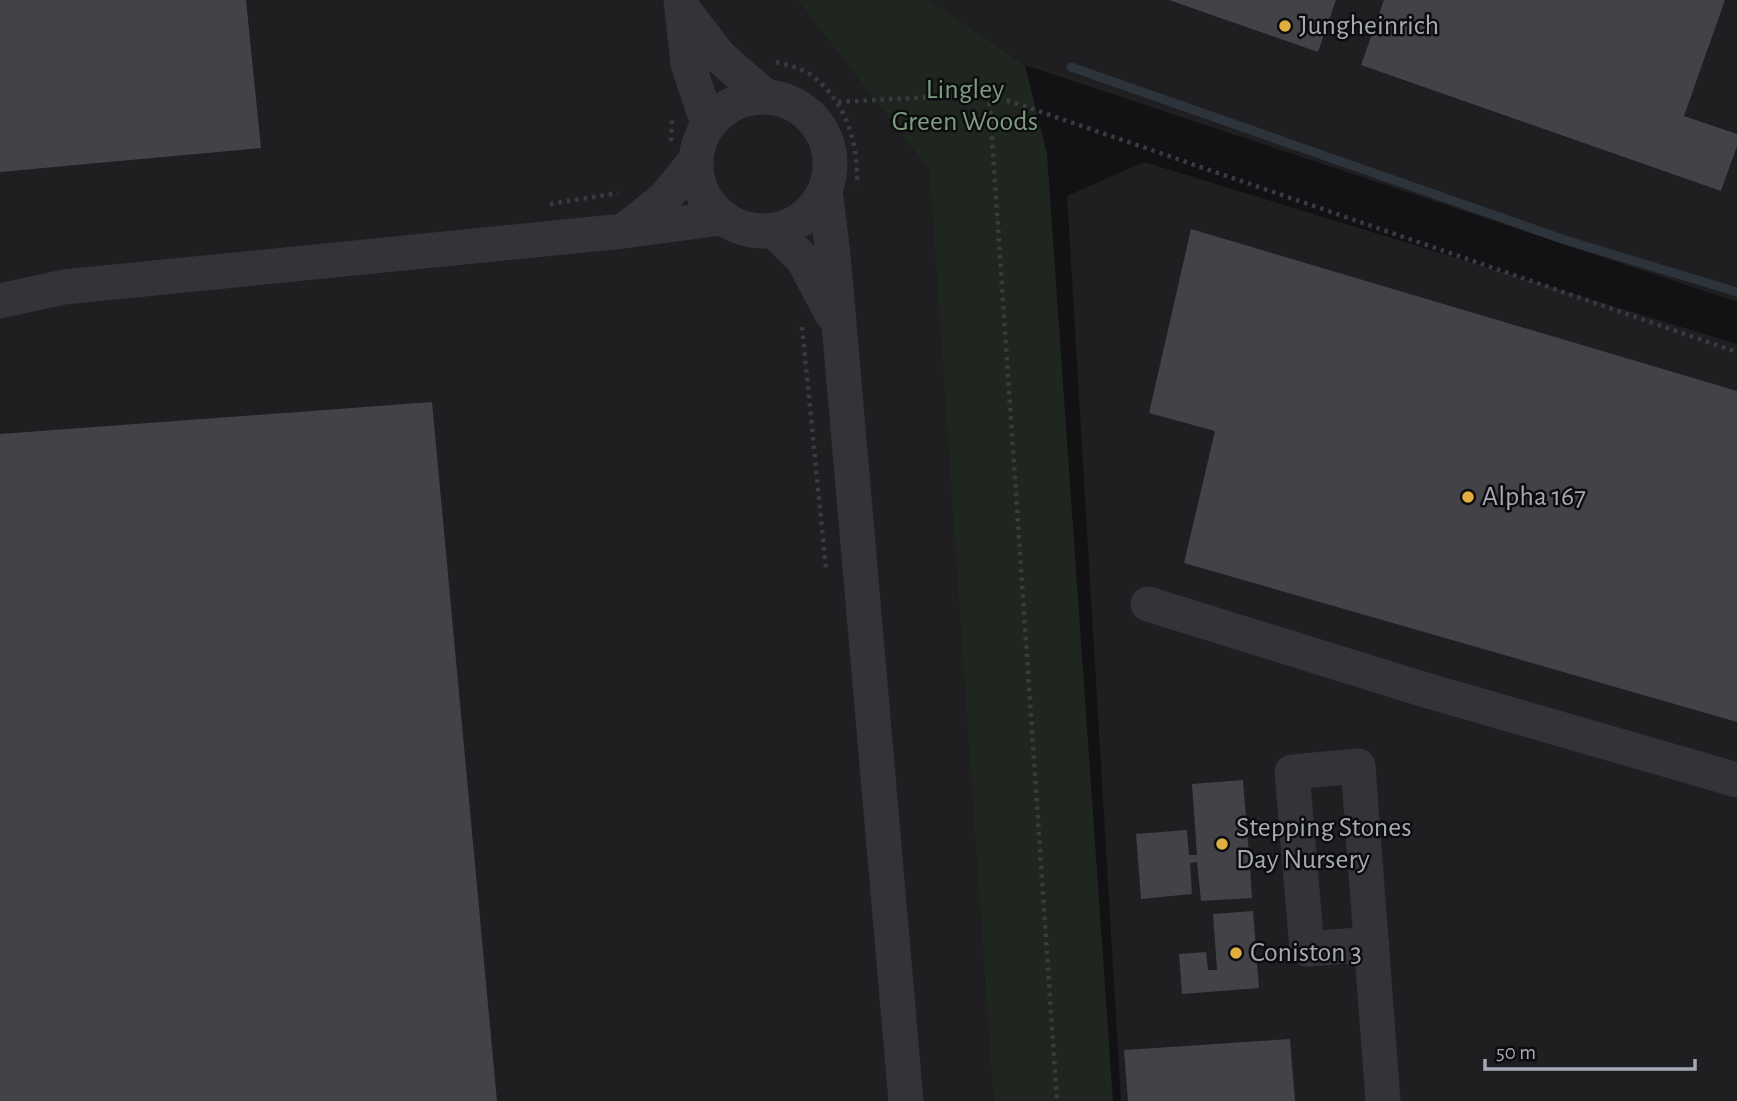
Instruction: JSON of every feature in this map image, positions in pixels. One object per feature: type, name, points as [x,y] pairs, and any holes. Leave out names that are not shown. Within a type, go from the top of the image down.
[{"type":"street","points":[[682,5],[719,56],[766,97]]},
{"type":"street","points":[[682,5],[688,64],[708,124]]},
{"type":"street","points":[[624,231],[664,199],[682,155],[700,139],[708,124],[734,104],[766,97],[787,102],[806,112],[820,128],[828,148],[830,169],[841,190],[839,327],[906,1101]]},
{"type":"street","points":[[682,155],[702,192],[721,218]]},
{"type":"street","points":[[0,301],[64,287],[624,231],[721,218],[752,231],[774,231],[795,224],[841,190]]},
{"type":"street","points":[[774,231],[803,259],[839,327]]},
{"type":"street","points":[[1147,604],[1422,689],[1737,780]]},
{"type":"street","points":[[1372,944],[1307,950],[1292,772],[1358,766],[1372,944],[1383,1101]]},
{"type":"path","points":[[773,61],[810,73],[838,102],[851,128],[858,166],[841,190]]},
{"type":"path","points":[[838,102],[989,94],[1737,352]]},
{"type":"path","points":[[989,94],[1057,1101]]},
{"type":"path","points":[[673,114],[682,155]]},
{"type":"path","points":[[550,204],[618,193],[629,188]]},
{"type":"path","points":[[800,316],[826,575]]},
{"type":"shaded area","points":[[0,0],[797,0],[929,170],[993,1101],[0,1101]]},
{"type":"shaded area","points":[[929,0],[1737,0],[1737,302],[1025,65]]},
{"type":"shaded area","points":[[1144,162],[1737,344],[1737,1101],[1121,1101],[1067,196]]},
{"type":"green space","name":"Lingley Green Woods","points":[[797,0],[929,0],[1025,65],[1047,154],[1113,1101],[993,1101],[929,170]]},
{"type":"building","points":[[0,0],[246,0],[261,148],[0,172]]},
{"type":"building","name":"Jungheinrich","points":[[1169,0],[1336,0],[1318,52]]},
{"type":"building","points":[[1384,0],[1725,0],[1684,116],[1737,134],[1737,146],[1721,191],[1361,65]]},
{"type":"building","name":"Alpha 167","points":[[1191,229],[1737,391],[1737,722],[1184,563],[1215,431],[1149,413]]},
{"type":"building","points":[[432,402],[497,1101],[0,1101],[0,434]]},
{"type":"building","name":"Stepping Stones Day Nursery","points":[[1243,780],[1249,855],[1254,855],[1256,867],[1250,868],[1252,898],[1201,901],[1197,862],[1190,863],[1192,894],[1141,899],[1136,834],[1187,830],[1189,855],[1197,855],[1192,784]]},
{"type":"building","name":"Coniston 3","points":[[1253,911],[1259,988],[1182,994],[1179,954],[1206,952],[1208,970],[1217,970],[1213,914]]},
{"type":"building","points":[[1290,1039],[1295,1101],[1128,1101],[1124,1050]]},
{"type":"waterway","points":[[1071,67],[1565,240],[1737,292]]},
{"type":"place","name":"Jungheinrich","points":[[1285,26]]},
{"type":"place","name":"Alpha 167","points":[[1468,497]]},
{"type":"place","name":"Stepping Stones Day Nursery","points":[[1222,844]]},
{"type":"place","name":"Coniston 3","points":[[1236,953]]}]
